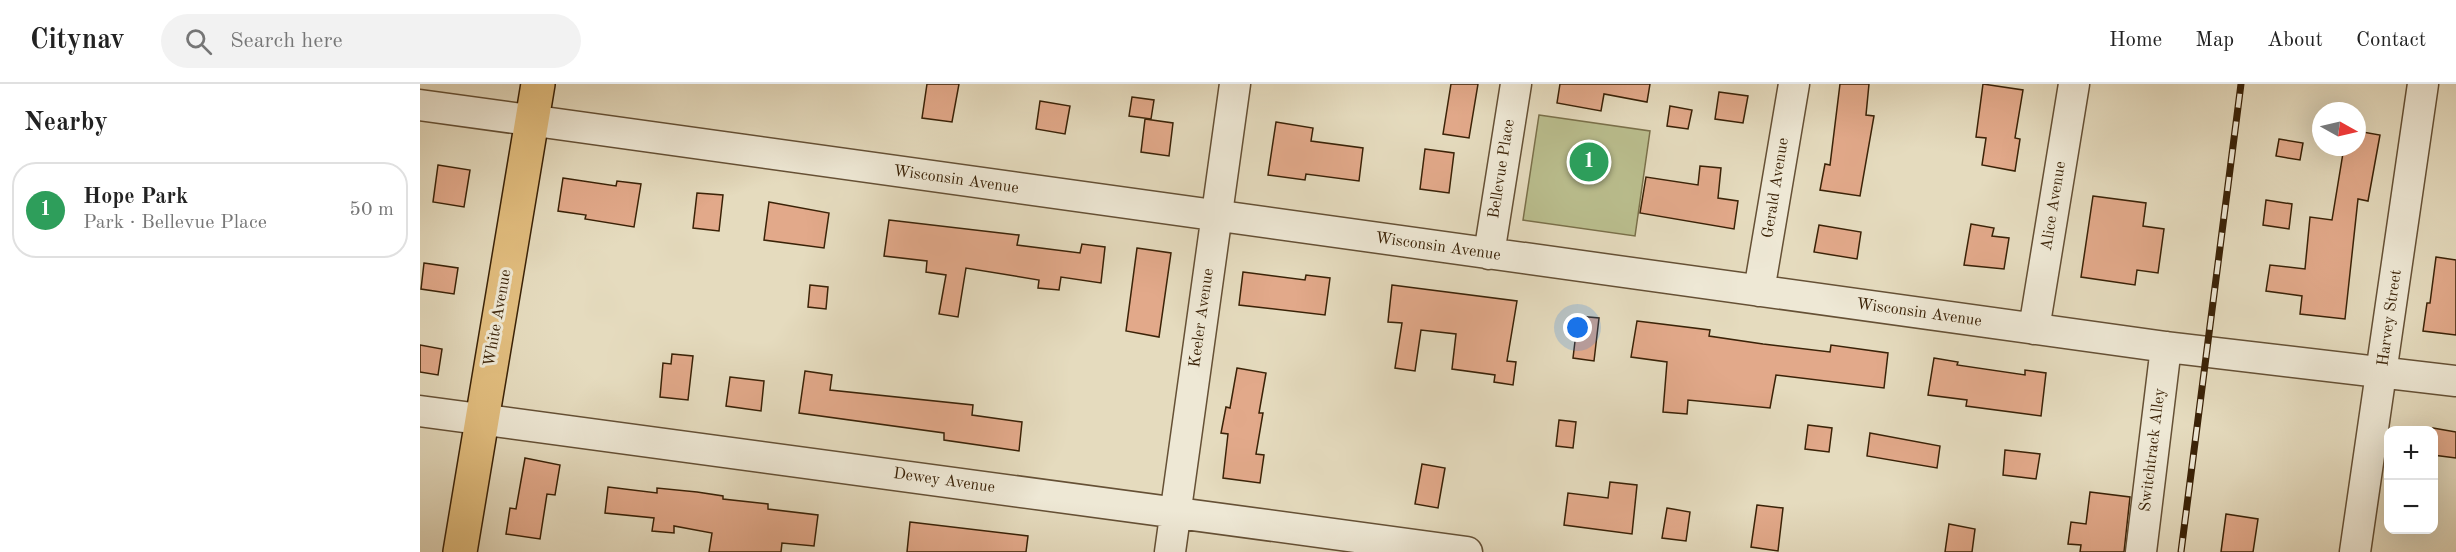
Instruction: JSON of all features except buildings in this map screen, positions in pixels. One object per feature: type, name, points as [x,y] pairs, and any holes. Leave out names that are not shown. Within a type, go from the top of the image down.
[{"type":"main road","name":"White Avenue","points":[[460,552],[480,419],[538,84]]},
{"type":"street","name":"Keeler Avenue","points":[[1170,552],[1235,84]]},
{"type":"street","name":"Bellevue Place","points":[[1489,254],[1516,84]]},
{"type":"street","name":"Gerald Avenue","points":[[1759,291],[1794,84]]},
{"type":"street","name":"Alice Avenue","points":[[2034,329],[2074,84]]},
{"type":"street","name":"Harvey Street","points":[[2355,552],[2423,84]]},
{"type":"street","name":"Wisconsin Avenue","points":[[420,105],[2166,347],[2456,381]]},
{"type":"street","name":"Switchtrack Alley","points":[[2141,552],[2166,347]]},
{"type":"street","name":"Dewey Avenue","points":[[420,411],[1467,552]]},
{"type":"green space","points":[[1539,115],[1650,131],[1635,236],[1523,220]]},
{"type":"railway","points":[[2181,552],[2241,84]]},
{"type":"place","name":"Hope Park","points":[[1589,162]]}]
